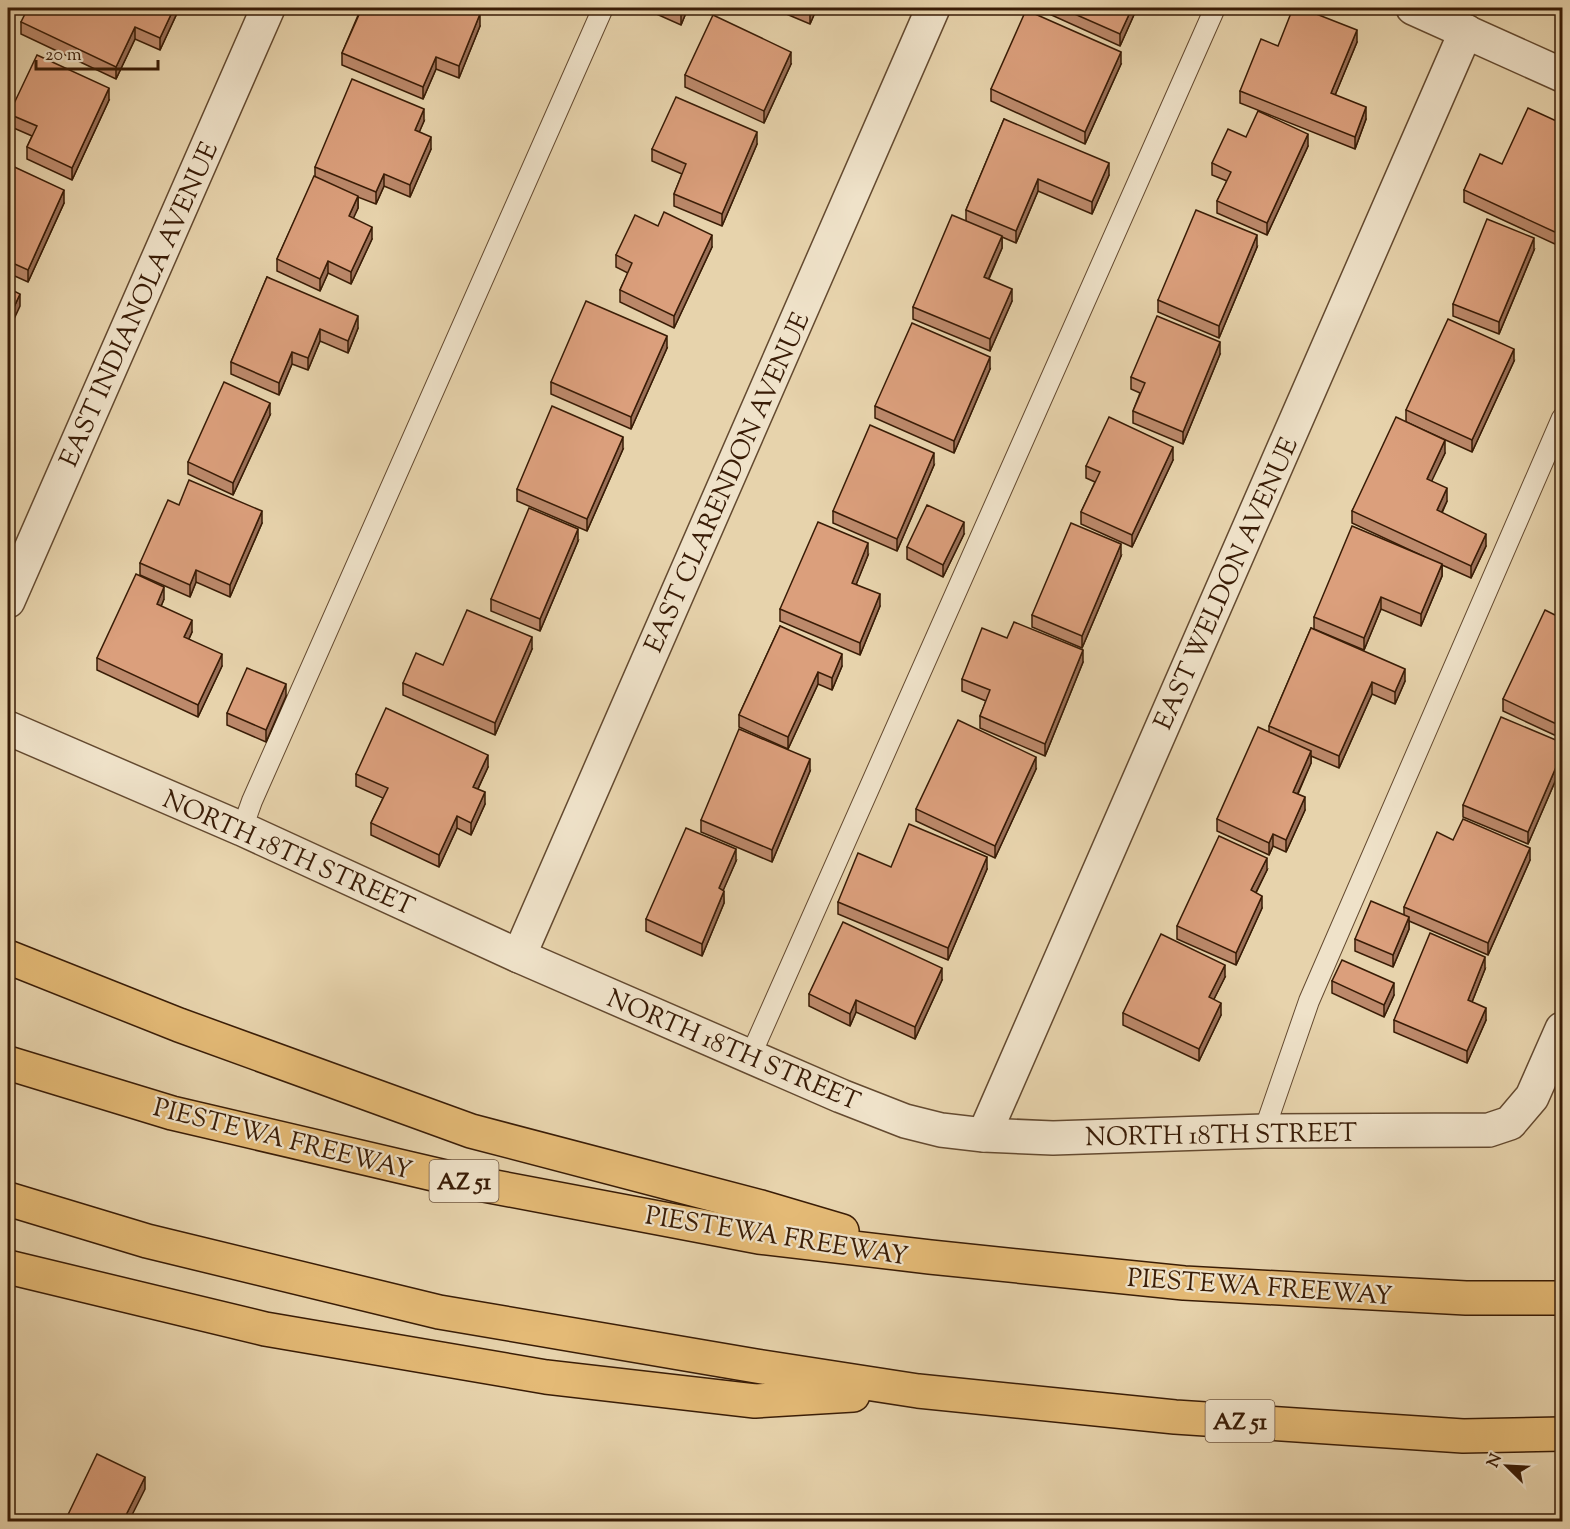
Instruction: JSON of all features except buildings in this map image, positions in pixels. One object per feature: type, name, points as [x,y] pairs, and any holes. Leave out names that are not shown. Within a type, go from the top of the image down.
[{"type":"highway","points":[[8,957],[179,1025],[471,1131],[761,1207],[930,1257]]},
{"type":"highway","name":"PIESTEWA FREEWAY","points":[[8,1063],[172,1113],[463,1181],[759,1237],[1184,1283],[1466,1298],[1563,1298]]},
{"type":"highway","name":"AZ 51","points":[[8,1199],[147,1241],[439,1312],[745,1365],[918,1391],[1174,1417],[1440,1435],[1563,1434]]},
{"type":"highway","points":[[8,1267],[265,1329],[546,1377],[755,1401],[918,1391]]},
{"type":"street","name":"EAST INDIANOLA AVENUE","points":[[8,601],[268,8]]},
{"type":"street","name":"EAST CLARENDON AVENUE","points":[[519,956],[933,8]]},
{"type":"street","points":[[1413,8],[1563,75]]},
{"type":"street","name":"EAST WELDON AVENUE","points":[[984,1135],[1466,31]]},
{"type":"street","name":"NORTH 18TH STREET","points":[[8,728],[750,1057],[905,1121],[941,1130],[984,1135],[1053,1138],[1264,1131],[1489,1130],[1510,1123],[1532,1097],[1562,1030]]},
{"type":"lane","points":[[242,830],[257,790],[603,8]]},
{"type":"lane","points":[[750,1057],[1215,8]]},
{"type":"lane","points":[[1264,1131],[1309,1001],[1563,418]]}]
